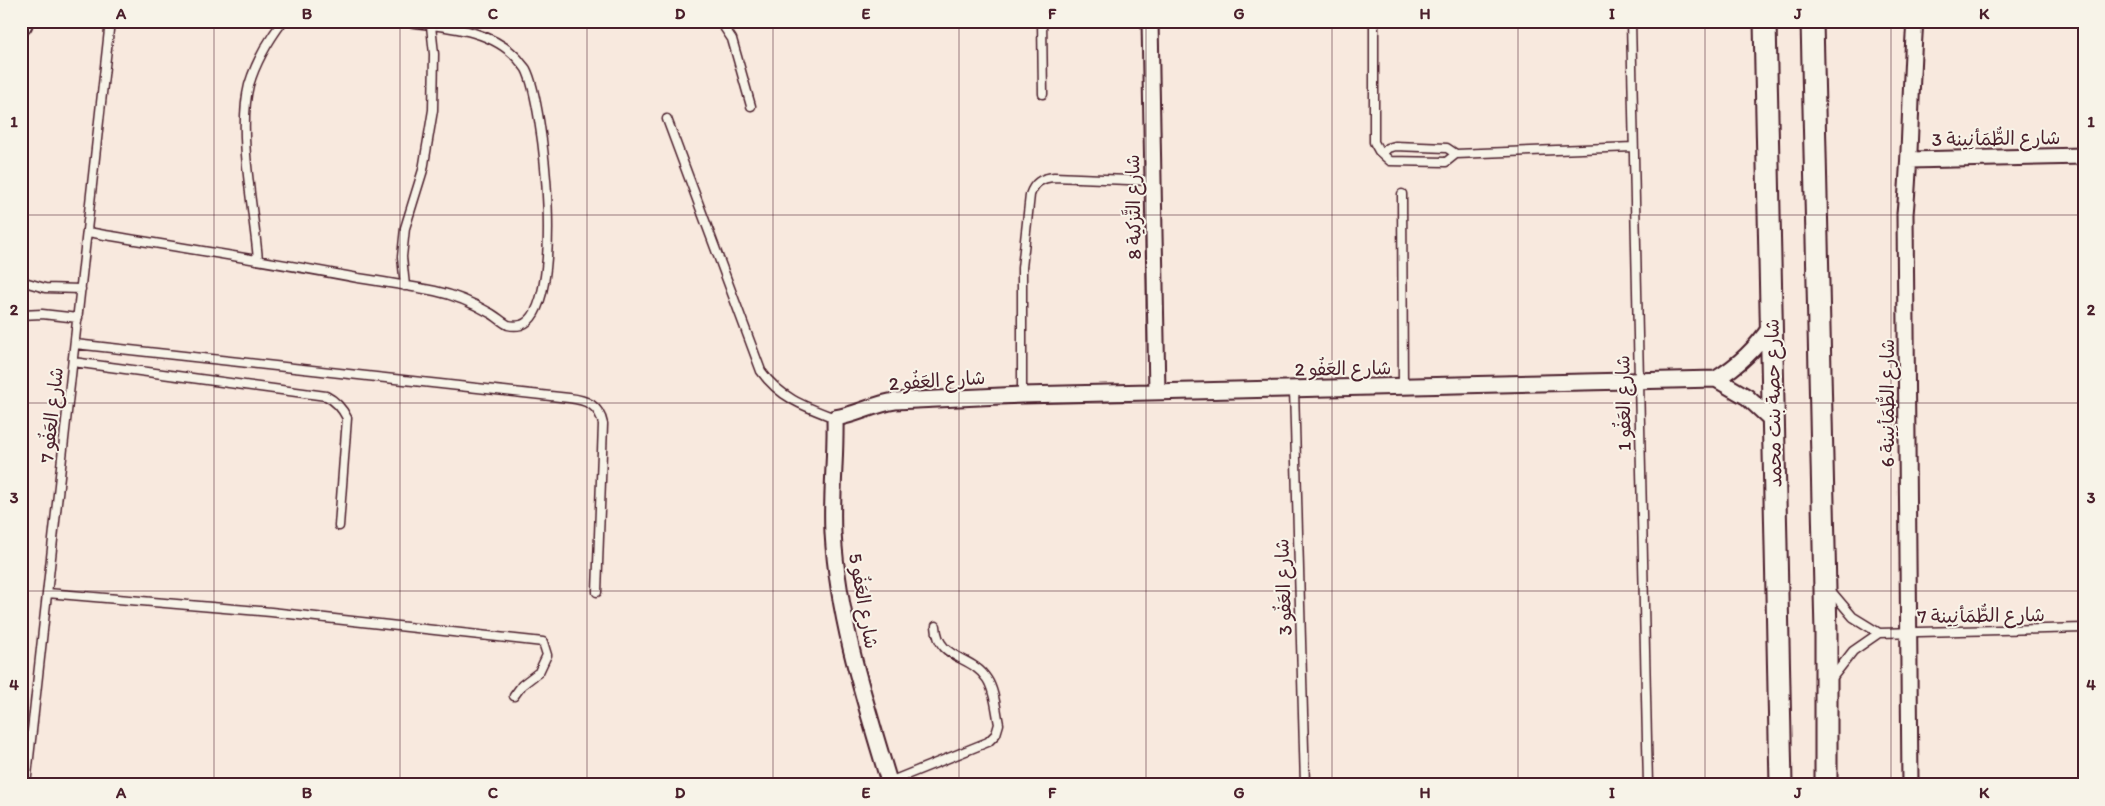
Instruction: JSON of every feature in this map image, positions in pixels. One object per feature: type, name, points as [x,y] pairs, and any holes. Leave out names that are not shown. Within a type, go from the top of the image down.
[{"type":"street","name":"شارع التَّزكية 8","points":[[1150,21],[1157,392]]},
{"type":"street","name":"شارع حصة بنت محمد","points":[[1765,21],[1781,785]]},
{"type":"street","points":[[1812,21],[1826,689],[1826,785]]},
{"type":"street","name":"شارع الطُّمَأنِينة 6","points":[[1910,785],[1905,214],[1910,160],[1911,77],[1915,21]]},
{"type":"street","name":"شارع الطُّمَأنِينة 3","points":[[1910,160],[2084,156]]},
{"type":"street","points":[[1716,379],[1730,371],[1753,351],[1771,326]]},
{"type":"street","points":[[1716,379],[1747,397],[1773,421]]},
{"type":"street","name":"شارع العَفُو 2","points":[[835,418],[854,415],[876,405],[895,401],[1022,395],[1716,379]]},
{"type":"street","name":"شارع العَفُو 5","points":[[835,418],[832,493],[833,532],[840,594],[854,660],[890,783]]},
{"type":"lane","name":"شارع العَفُو 7","points":[[26,785],[110,21]]},
{"type":"lane","points":[[258,260],[247,152],[246,103],[249,86],[261,54],[283,21]]},
{"type":"lane","points":[[87,232],[438,291],[474,304],[508,325],[519,326],[530,320],[540,299],[548,264],[548,197],[536,109],[526,70],[506,48],[481,34],[398,21]]},
{"type":"lane","points":[[720,21],[732,39],[751,106]]},
{"type":"lane","points":[[1042,21],[1043,94]]},
{"type":"lane","points":[[1374,21],[1374,137],[1376,147],[1387,159],[1393,162],[1446,162],[1456,154],[1634,146]]},
{"type":"lane","name":"شارع العَفُو 1","points":[[1631,21],[1648,785]]},
{"type":"lane","points":[[405,286],[402,257],[405,228],[423,170],[433,110],[435,82],[431,26]]},
{"type":"lane","points":[[667,120],[762,372],[777,390],[788,398],[835,418]]},
{"type":"lane","points":[[1382,154],[1388,148],[1395,146],[1447,148],[1456,154]]},
{"type":"lane","points":[[1022,395],[1022,268],[1032,189],[1040,180],[1054,176],[1153,180]]},
{"type":"lane","name":"شارع العَفُو 2","points":[[1402,194],[1402,387]]},
{"type":"lane","points":[[21,281],[45,288],[81,289]]},
{"type":"lane","points":[[21,315],[42,314],[78,318]]},
{"type":"lane","points":[[75,344],[559,396],[589,402],[599,411],[603,424],[597,592]]},
{"type":"lane","points":[[73,362],[318,395],[330,399],[340,406],[347,418],[339,526]]},
{"type":"lane","name":"شارع العَفُو 3","points":[[1294,389],[1305,785]]},
{"type":"lane","points":[[1824,581],[1832,594],[1853,616],[1879,634],[1853,651],[1833,675],[1826,689]]},
{"type":"lane","points":[[47,593],[272,612],[543,642],[546,654],[539,672],[522,685],[514,696]]},
{"type":"lane","points":[[890,783],[988,742],[998,729],[988,680],[977,667],[944,648],[939,642],[936,626]]},
{"type":"lane","name":"شارع الطُّمَأنِينة 7","points":[[1879,634],[2084,628]]}]
